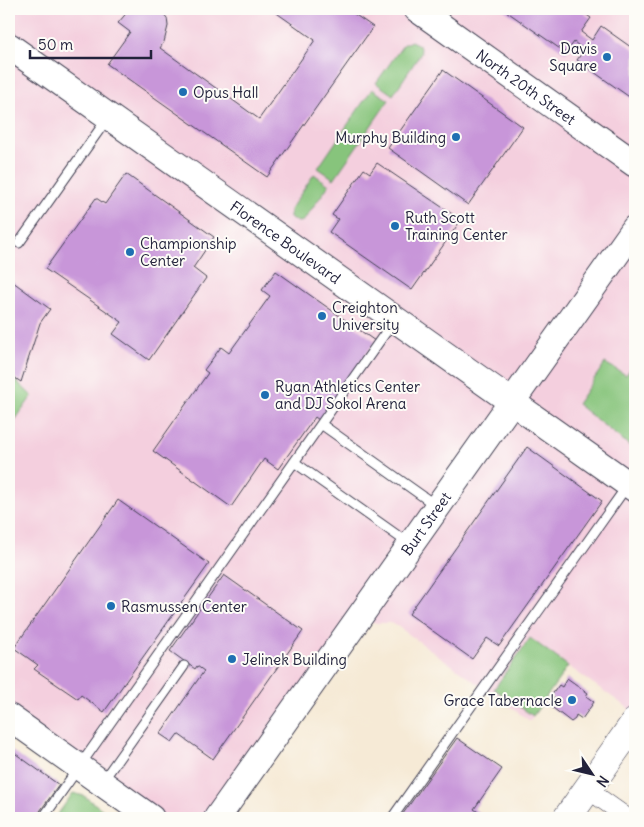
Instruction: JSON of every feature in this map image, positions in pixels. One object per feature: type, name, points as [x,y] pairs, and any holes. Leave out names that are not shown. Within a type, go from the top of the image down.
[{"type":"highway","points":[[567,818],[635,722]]},
{"type":"main road","name":"North 20th Street","points":[[417,9],[635,164]]},
{"type":"main road","name":"Florence Boulevard","points":[[9,46],[632,486]]},
{"type":"main road","name":"Burt Street","points":[[217,818],[635,228]]},
{"type":"main road","points":[[9,717],[151,818]]},
{"type":"street","points":[[587,789],[628,818]]},
{"type":"lane","points":[[19,243],[109,117]]},
{"type":"lane","points":[[43,818],[395,320]]},
{"type":"lane","points":[[321,424],[437,507]]},
{"type":"lane","points":[[294,462],[410,544]]},
{"type":"lane","points":[[392,818],[632,486]]},
{"type":"lane","points":[[101,783],[184,666]]},
{"type":"shaded area","name":"Creighton University","points":[[9,9],[635,9],[635,713],[568,666],[530,721],[393,623],[355,623],[217,818],[151,818],[9,717]]},
{"type":"green space","points":[[411,41],[419,45],[421,53],[393,95],[376,83],[403,45]]},
{"type":"green space","points":[[372,89],[389,100],[334,179],[318,168]]},
{"type":"green space","points":[[314,174],[329,185],[304,220],[297,222],[290,217],[290,210]]},
{"type":"green space","points":[[635,362],[635,450],[577,404],[605,363],[626,375]]},
{"type":"green space","points":[[9,374],[32,396],[9,429]]},
{"type":"green space","points":[[530,638],[568,666],[533,716],[494,689]]},
{"type":"green space","points":[[73,793],[84,796],[114,818],[55,818]]},
{"type":"building","name":"Opus Hall","points":[[130,9],[158,9],[162,12],[167,18],[168,26],[164,42],[160,48],[259,119],[315,40],[271,9],[347,9],[373,27],[267,177],[107,64],[130,32],[118,23]]},
{"type":"building","name":"Davis Square","points":[[503,9],[578,9],[591,18],[581,32],[592,40],[601,26],[635,50],[635,101],[577,60],[584,50],[574,42],[566,53]]},
{"type":"building","name":"Murphy Building","points":[[443,70],[523,127],[468,205],[388,148]]},
{"type":"building","name":"Ruth Scott Training Center","points":[[377,163],[461,220],[412,290],[329,232],[338,219],[332,215],[341,202],[364,169],[370,173]]},
{"type":"building","name":"Championship Center","points":[[126,174],[214,237],[193,268],[206,278],[149,360],[113,334],[122,322],[45,269],[96,198],[105,204]]},
{"type":"building","name":"Ryan Athletics Center and DJ Sokol Arena","points":[[276,271],[375,341],[319,420],[315,417],[278,469],[264,459],[231,507],[153,451],[208,373],[204,370],[221,347],[229,353],[270,296],[262,290]]},
{"type":"building","points":[[9,279],[50,309],[40,323],[21,382],[9,374]]},
{"type":"building","points":[[527,447],[602,501],[499,646],[487,638],[472,659],[409,614]]},
{"type":"building","name":"Rasmussen Center","points":[[118,500],[209,564],[104,712],[81,695],[78,699],[34,669],[38,665],[14,648]]},
{"type":"building","name":"Jelinek Building","points":[[224,575],[303,631],[213,759],[178,734],[172,742],[160,734],[204,671],[197,666],[195,669],[170,651]]},
{"type":"building","name":"Grace Tabernacle","points":[[567,678],[588,693],[586,696],[594,702],[582,719],[576,715],[575,719],[571,722],[549,705],[554,698],[551,696],[559,685],[562,687]]},
{"type":"building","points":[[457,738],[502,769],[474,809],[487,818],[400,818]]},
{"type":"building","points":[[9,749],[59,785],[35,818],[18,818],[9,812]]},
{"type":"place","name":"Davis Square","points":[[607,57]]},
{"type":"place","name":"Opus Hall","points":[[183,92]]},
{"type":"place","name":"Murphy Building","points":[[456,137]]},
{"type":"place","name":"Ruth Scott Training Center","points":[[395,226]]},
{"type":"place","name":"Championship Center","points":[[130,252]]},
{"type":"place","name":"Creighton University","points":[[322,316]]},
{"type":"place","name":"Ryan Athletics Center and DJ Sokol Arena","points":[[265,395]]},
{"type":"place","name":"Rasmussen Center","points":[[111,606]]},
{"type":"place","name":"Jelinek Building","points":[[232,659]]},
{"type":"place","name":"Grace Tabernacle","points":[[572,700]]}]
